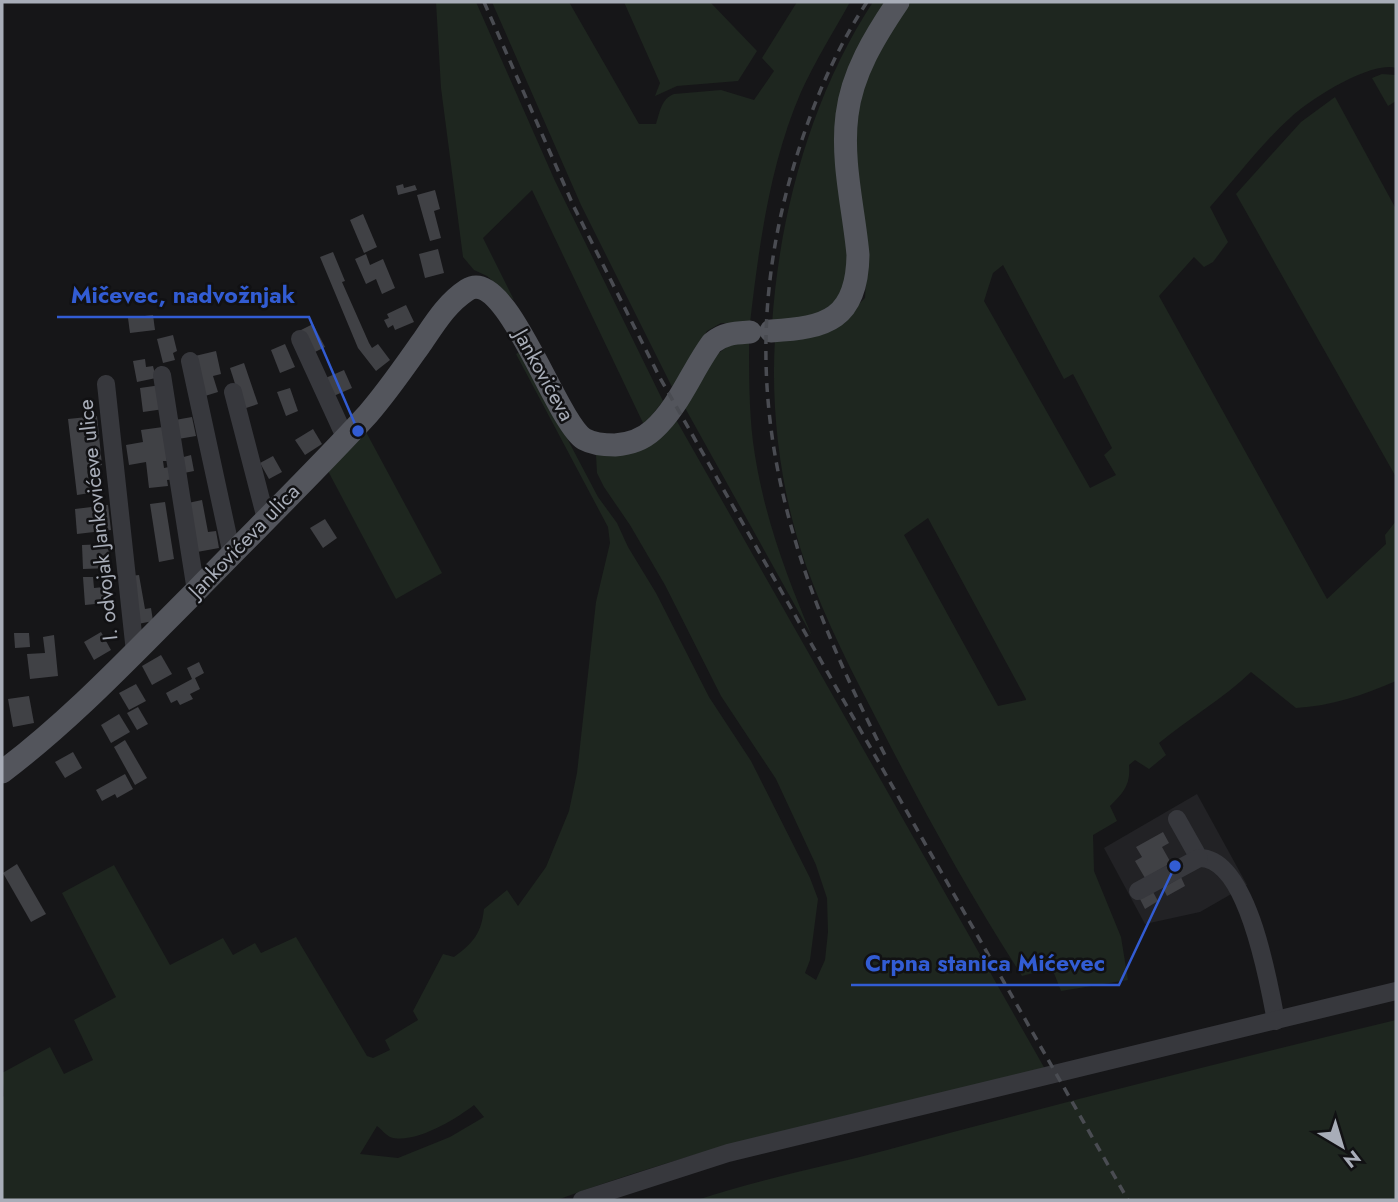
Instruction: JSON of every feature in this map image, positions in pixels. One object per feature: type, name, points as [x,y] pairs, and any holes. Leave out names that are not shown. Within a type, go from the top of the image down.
[{"type":"main road","name":"Jankovićeva","points":[[466,291],[474,287],[482,288],[490,291],[502,303],[566,419],[583,438],[606,445],[632,443],[646,435],[666,417],[712,343],[720,337],[729,334],[804,329],[826,322],[841,310],[853,291],[858,273],[845,134],[850,95],[867,51],[898,2]]},
{"type":"main road","name":"Jankovićeva ulica","points":[[2,772],[73,714],[267,519],[369,412],[447,307],[466,291]]},
{"type":"street","points":[[300,339],[345,437]]},
{"type":"street","points":[[190,361],[232,555]]},
{"type":"street","points":[[162,375],[196,591]]},
{"type":"street","name":"I. odvojak Jankovićeve ulice","points":[[106,384],[135,652]]},
{"type":"street","points":[[233,392],[267,519]]},
{"type":"street","points":[[1177,820],[1199,858]]},
{"type":"street","points":[[1138,891],[1199,858],[1217,862],[1224,869],[1251,919],[1264,958],[1276,1021]]},
{"type":"street","points":[[582,1200],[728,1153],[1396,991]]},
{"type":"shaded area","points":[[436,2],[476,2],[555,181],[663,401],[644,425],[532,190],[483,238],[514,300],[487,276],[474,270],[463,257],[441,88]]},
{"type":"shaded area","points":[[492,2],[569,2],[639,124],[656,124],[664,103],[674,94],[721,90],[754,100],[774,71],[762,58],[797,2],[850,2],[806,80],[781,147],[767,205],[750,323],[721,323],[707,331],[672,387],[581,205]]},
{"type":"shaded area","points":[[624,2],[710,2],[757,51],[738,81],[677,86],[655,96],[660,83]]},
{"type":"shaded area","points":[[873,2],[890,2],[850,74],[851,253],[843,294],[823,315],[772,325],[782,241],[802,157],[832,76]]},
{"type":"shaded area","points":[[908,2],[1396,2],[1396,68],[1372,70],[1341,83],[1311,101],[1279,128],[1210,207],[1228,242],[1213,262],[1204,267],[1194,257],[1159,296],[1327,599],[1386,544],[1385,535],[1396,521],[1396,681],[1347,699],[1296,708],[1251,672],[1159,743],[1166,755],[1149,769],[1135,760],[1129,765],[1129,778],[1125,788],[1110,806],[1117,821],[1093,835],[1094,871],[1121,937],[1128,980],[1061,991],[1052,968],[1022,976],[939,837],[861,689],[822,606],[794,525],[786,495],[777,432],[775,339],[797,340],[824,334],[835,328],[865,298],[866,281],[853,125],[867,71]],"holes":[[[1003,265],[1064,379],[1073,374],[1112,448],[1104,455],[1116,475],[1090,488],[984,301],[993,273]],[[928,518],[1026,699],[1026,700],[998,706],[904,535]]]},
{"type":"shaded area","points":[[1382,74],[1396,75],[1396,101],[1388,106],[1372,78]]},
{"type":"shaded area","points":[[1335,97],[1396,209],[1396,477],[1236,194],[1301,122]]},
{"type":"shaded area","points":[[749,340],[752,429],[762,492],[784,565],[812,636],[684,406],[711,359],[732,343]]},
{"type":"shaded area","points":[[521,351],[598,497],[617,523],[656,593],[709,697],[751,761],[810,878],[818,899],[810,960],[805,973],[816,980],[825,960],[828,932],[827,898],[816,865],[776,779],[721,696],[665,585],[597,473],[596,454],[674,416],[1045,1069],[738,1143],[677,1160],[557,1200],[2,1200],[2,1073],[50,1047],[64,1074],[93,1060],[74,1020],[116,997],[62,893],[114,865],[170,965],[223,938],[233,955],[255,943],[261,953],[296,937],[367,1056],[373,1058],[390,1050],[385,1040],[418,1020],[413,1011],[443,954],[454,957],[467,947],[481,925],[484,909],[507,890],[518,906],[546,867],[569,811],[577,773],[596,602],[610,543],[608,527],[516,354]],"holes":[[[474,1105],[484,1117],[450,1137],[398,1158],[360,1154],[377,1126],[390,1137],[400,1138],[434,1129]]]},
{"type":"shaded area","points":[[366,432],[442,573],[396,599],[328,471]]},
{"type":"shaded area","points":[[1197,794],[1247,885],[1200,912],[1145,924],[1104,848]]},
{"type":"shaded area","points":[[1396,1020],[1396,1200],[697,1200],[1077,1099]]},
{"type":"building","points":[[403,184],[404,188],[415,185],[417,190],[398,195],[396,186]]},
{"type":"building","points":[[435,190],[440,209],[434,211],[441,238],[430,241],[417,195]]},
{"type":"building","points":[[363,214],[377,247],[364,253],[350,220]]},
{"type":"building","points":[[438,249],[444,273],[425,278],[419,254]]},
{"type":"building","points":[[333,252],[345,281],[342,282],[369,343],[372,348],[378,344],[390,360],[376,371],[358,348],[320,257]]},
{"type":"building","points":[[366,254],[370,265],[383,259],[395,288],[382,294],[376,279],[366,284],[355,259]]},
{"type":"building","points":[[406,305],[414,322],[395,330],[393,325],[388,328],[384,320],[389,318],[387,314]]},
{"type":"building","points":[[153,315],[155,330],[130,333],[128,318]]},
{"type":"building","points":[[313,324],[325,347],[311,354],[299,331]]},
{"type":"building","points":[[173,335],[177,351],[173,353],[175,360],[163,363],[157,339]]},
{"type":"building","points":[[285,344],[295,367],[280,373],[271,350]]},
{"type":"building","points":[[216,351],[221,374],[213,376],[218,392],[205,396],[195,356]]},
{"type":"building","points":[[145,359],[146,367],[153,366],[156,378],[137,382],[133,361]]},
{"type":"building","points":[[244,363],[258,404],[243,409],[230,368]]},
{"type":"building","points":[[344,370],[352,388],[329,398],[321,380]]},
{"type":"building","points":[[161,385],[164,409],[143,412],[140,388]]},
{"type":"building","points":[[290,388],[298,411],[286,416],[277,392]]},
{"type":"building","points":[[97,416],[102,465],[87,467],[90,493],[77,495],[68,419]]},
{"type":"building","points":[[192,417],[196,436],[178,439],[175,420]]},
{"type":"building","points":[[163,427],[167,461],[163,461],[164,468],[174,466],[175,479],[167,480],[168,486],[149,488],[146,462],[129,465],[126,445],[143,442],[141,430]]},
{"type":"building","points":[[313,429],[322,444],[305,455],[295,440]]},
{"type":"building","points":[[191,455],[194,471],[184,473],[180,458]]},
{"type":"building","points":[[273,456],[282,472],[269,479],[260,463]]},
{"type":"building","points":[[202,500],[208,532],[216,531],[219,548],[197,552],[188,503]]},
{"type":"building","points":[[165,502],[174,559],[159,562],[150,504]]},
{"type":"building","points":[[108,505],[111,530],[77,534],[75,509]]},
{"type":"building","points":[[325,519],[337,538],[323,548],[310,528]]},
{"type":"building","points":[[109,544],[110,568],[83,569],[82,545]]},
{"type":"building","points":[[139,575],[145,609],[151,608],[153,621],[138,624],[130,576]]},
{"type":"building","points":[[83,577],[93,577],[94,588],[104,587],[105,603],[85,605]]},
{"type":"building","points":[[101,632],[111,650],[94,660],[84,642]]},
{"type":"building","points":[[14,633],[29,633],[30,647],[15,648]]},
{"type":"building","points":[[54,635],[58,676],[30,679],[27,654],[45,653],[43,637]]},
{"type":"building","points":[[161,655],[172,674],[152,685],[142,666]]},
{"type":"building","points":[[199,662],[204,673],[195,678],[200,689],[190,694],[193,699],[180,705],[177,700],[171,703],[166,693],[192,679],[187,668]]},
{"type":"building","points":[[136,684],[146,701],[129,710],[119,693]]},
{"type":"building","points":[[29,696],[34,723],[13,727],[8,699]]},
{"type":"building","points":[[138,707],[148,724],[137,730],[127,713]]},
{"type":"building","points":[[119,714],[130,732],[111,743],[101,725]]},
{"type":"building","points":[[125,740],[147,778],[135,785],[114,747]]},
{"type":"building","points":[[73,752],[82,768],[65,778],[55,762]]},
{"type":"building","points":[[125,774],[133,789],[117,798],[115,794],[102,801],[96,790]]},
{"type":"building","points":[[1163,832],[1169,843],[1162,847],[1171,863],[1145,878],[1135,861],[1142,857],[1136,847]]},
{"type":"building","points":[[17,864],[46,914],[31,922],[3,873]]},
{"type":"building","points":[[1181,877],[1185,886],[1167,896],[1163,888]]},
{"type":"building","points":[[1153,892],[1158,901],[1145,909],[1140,899]]},
{"type":"railway","points":[[484,2],[574,207],[660,378],[1128,1200]]},
{"type":"railway","points":[[867,2],[824,81],[794,165],[775,246],[766,323],[768,398],[778,471],[796,542],[821,614],[851,686],[887,759]]},
{"type":"place","name":"Mičevec, nadvožnjak","points":[[358,431]]},
{"type":"place","name":"Crpna stanica Mićevec","points":[[1175,866]]}]
